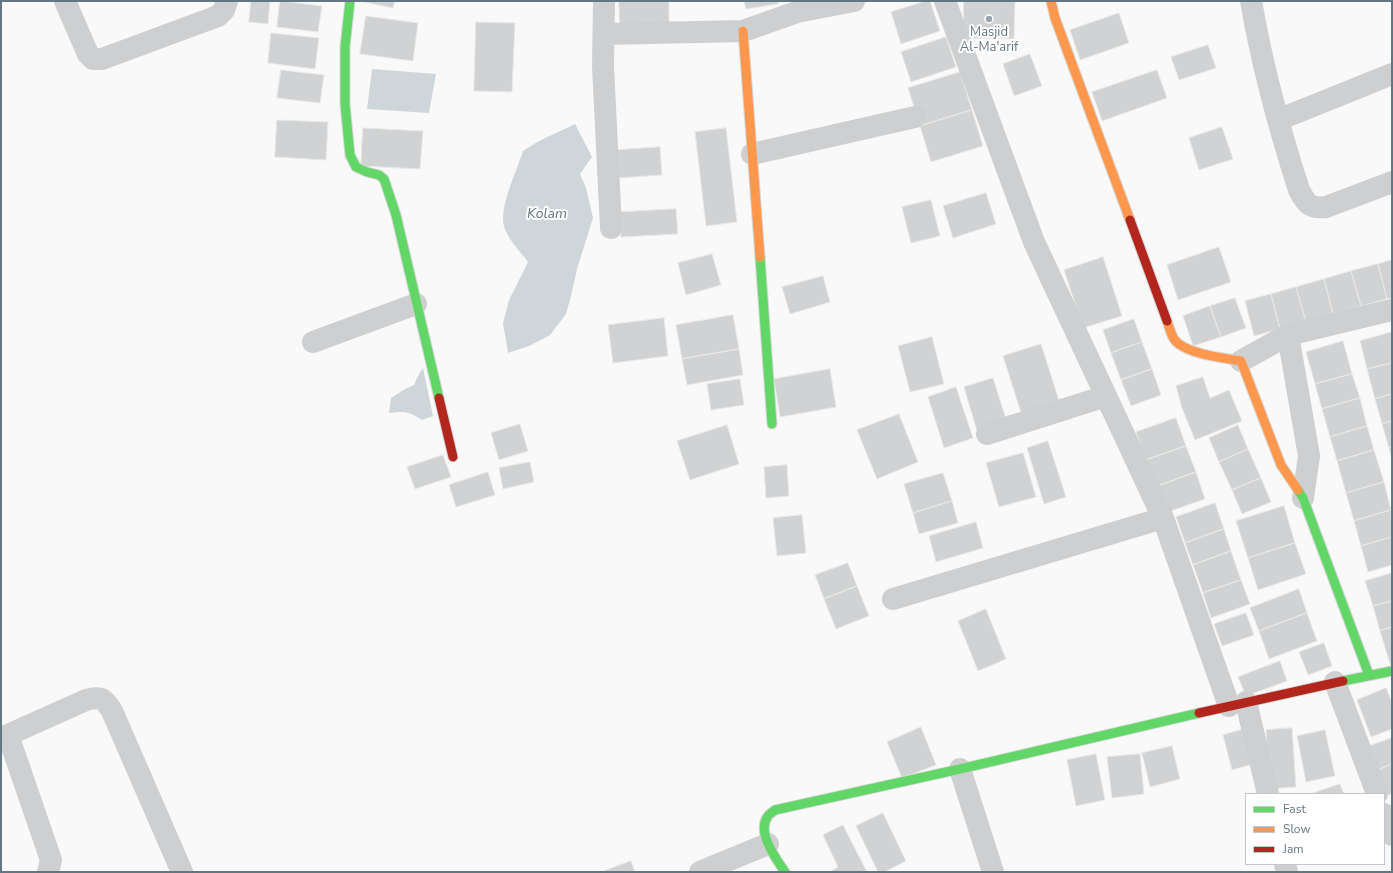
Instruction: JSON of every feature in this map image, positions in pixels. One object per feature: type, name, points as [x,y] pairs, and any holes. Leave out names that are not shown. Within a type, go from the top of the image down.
[{"type":"street","points":[[65,1],[88,54],[93,59],[102,59],[218,16],[224,10],[227,1]]},
{"type":"street","points":[[350,1],[345,47],[345,104],[350,155],[356,167],[379,175],[384,179],[387,186],[396,215],[452,457]]},
{"type":"street","points":[[604,1],[603,66],[611,228]]},
{"type":"street","points":[[604,34],[744,31],[796,7],[854,1]]},
{"type":"street","points":[[945,1],[1034,242],[1163,518],[1238,704],[1268,793]]},
{"type":"street","points":[[1051,1],[1058,26],[1174,339],[1183,347],[1192,350],[1241,361],[1288,335],[1392,310]]},
{"type":"street","points":[[1251,1],[1259,45],[1278,120],[1299,190],[1309,206],[1316,208],[1326,207],[1392,182]]},
{"type":"street","points":[[744,31],[772,424]]},
{"type":"street","points":[[1278,120],[1392,74]]},
{"type":"street","points":[[752,154],[916,117]]},
{"type":"street","points":[[312,342],[416,304]]},
{"type":"street","points":[[1288,335],[1309,456],[1303,498]]},
{"type":"street","points":[[1241,361],[1281,465],[1303,498],[1369,675]]},
{"type":"street","points":[[987,434],[1106,396]]},
{"type":"street","points":[[893,600],[1163,518]]},
{"type":"street","points":[[785,872],[768,844],[764,821],[768,813],[775,810],[960,769],[1335,682],[1392,671]]},
{"type":"street","points":[[1335,682],[1377,793]]},
{"type":"street","points":[[48,872],[51,860],[5,736],[86,700],[97,697],[106,701],[112,711],[182,872]]},
{"type":"street","points":[[960,769],[993,872]]},
{"type":"street","points":[[1385,817],[1392,835]]},
{"type":"street","points":[[700,872],[768,844]]},
{"type":"water","points":[[372,69],[436,74],[429,113],[367,109]]},
{"type":"water","name":"Kolam","points":[[575,124],[592,157],[580,174],[586,188],[593,218],[577,269],[566,314],[550,335],[529,346],[508,353],[503,323],[509,300],[528,262],[512,242],[505,229],[503,221],[509,190],[523,151],[539,141]]},
{"type":"water","points":[[423,368],[433,416],[422,420],[406,412],[389,413],[391,398],[414,385]]},
{"type":"building","points":[[251,1],[270,1],[268,24],[249,22]]},
{"type":"building","points":[[280,1],[322,6],[318,32],[277,27]]},
{"type":"building","points":[[361,1],[395,1],[393,8]]},
{"type":"building","points":[[619,1],[669,1],[669,27],[620,29]]},
{"type":"building","points":[[744,1],[778,1],[778,4],[746,9]]},
{"type":"building","points":[[930,1],[940,31],[901,44],[891,12]]},
{"type":"building","name":"Masjid Al-Ma'arif","points":[[964,1],[1015,1],[1014,39],[963,38]]},
{"type":"building","points":[[1119,13],[1129,43],[1080,60],[1070,30]]},
{"type":"building","points":[[366,16],[418,23],[413,61],[360,54]]},
{"type":"building","points":[[476,22],[515,23],[512,92],[474,91]]},
{"type":"building","points":[[271,33],[319,38],[315,69],[268,63]]},
{"type":"building","points":[[946,37],[956,67],[911,82],[901,52]]},
{"type":"building","points":[[1208,45],[1216,68],[1179,80],[1171,57]]},
{"type":"building","points":[[1030,54],[1042,86],[1014,96],[1003,64]]},
{"type":"building","points":[[281,70],[324,75],[320,103],[277,98]]},
{"type":"building","points":[[1157,70],[1167,98],[1102,121],[1092,92]]},
{"type":"building","points":[[960,72],[972,110],[920,126],[908,88]]},
{"type":"building","points":[[972,110],[983,146],[931,162],[920,126]]},
{"type":"building","points":[[277,120],[328,122],[326,160],[275,157]]},
{"type":"building","points":[[1222,127],[1233,159],[1199,170],[1189,138]]},
{"type":"building","points":[[363,128],[423,131],[420,169],[361,166]]},
{"type":"building","points":[[726,128],[737,222],[706,226],[695,132]]},
{"type":"building","points":[[660,147],[662,175],[618,178],[617,150]]},
{"type":"building","points":[[986,193],[996,224],[953,238],[943,206]]},
{"type":"building","points":[[931,200],[940,236],[911,243],[902,207]]},
{"type":"building","points":[[676,209],[678,234],[621,237],[619,212]]},
{"type":"building","points":[[1219,247],[1231,282],[1178,300],[1167,265]]},
{"type":"building","points":[[712,254],[721,285],[686,295],[678,263]]},
{"type":"building","points":[[1103,257],[1122,316],[1083,328],[1064,270]]},
{"type":"building","points":[[1392,260],[1392,298],[1387,299],[1378,264]]},
{"type":"building","points":[[1378,264],[1387,299],[1361,306],[1351,271]]},
{"type":"building","points":[[1351,271],[1361,306],[1333,314],[1324,279]]},
{"type":"building","points":[[823,276],[830,302],[790,314],[782,287]]},
{"type":"building","points":[[1324,279],[1333,314],[1306,322],[1296,287]]},
{"type":"building","points":[[1296,287],[1306,322],[1280,329],[1271,294]]},
{"type":"building","points":[[1271,294],[1280,329],[1254,336],[1245,301]]},
{"type":"building","points":[[1235,298],[1246,328],[1221,337],[1210,306]]},
{"type":"building","points":[[1210,306],[1221,337],[1193,346],[1183,316]]},
{"type":"building","points":[[733,315],[739,349],[682,359],[676,325]]},
{"type":"building","points":[[664,318],[668,356],[613,363],[608,325]]},
{"type":"building","points":[[1134,319],[1142,342],[1111,353],[1103,330]]},
{"type":"building","points":[[1392,332],[1392,363],[1367,369],[1360,341]]},
{"type":"building","points":[[932,337],[944,384],[910,392],[898,346]]},
{"type":"building","points":[[1343,341],[1352,374],[1315,384],[1306,352]]},
{"type":"building","points":[[1142,342],[1152,369],[1121,380],[1111,353]]},
{"type":"building","points":[[1041,344],[1061,407],[1023,419],[1003,356]]},
{"type":"building","points":[[739,349],[743,375],[687,385],[682,359]]},
{"type":"building","points":[[1392,363],[1392,394],[1375,399],[1367,369]]},
{"type":"building","points":[[830,369],[836,407],[780,417],[774,379]]},
{"type":"building","points":[[1152,369],[1161,395],[1131,406],[1121,380]]},
{"type":"building","points":[[1352,374],[1360,398],[1322,409],[1315,384]]},
{"type":"building","points":[[1203,377],[1210,398],[1229,390],[1242,421],[1195,440],[1182,408],[1176,386]]},
{"type":"building","points":[[993,378],[1007,422],[977,431],[964,387]]},
{"type":"building","points":[[740,379],[744,405],[711,410],[707,384]]},
{"type":"building","points":[[956,387],[973,438],[944,448],[928,397]]},
{"type":"building","points":[[1392,394],[1392,421],[1382,424],[1375,399]]},
{"type":"building","points":[[1360,398],[1367,426],[1330,437],[1322,409]]},
{"type":"building","points":[[899,414],[918,462],[877,479],[857,430]]},
{"type":"building","points":[[1176,418],[1186,446],[1146,460],[1136,432]]},
{"type":"building","points":[[1392,421],[1392,447],[1389,448],[1382,424]]},
{"type":"building","points":[[520,424],[528,451],[499,460],[491,433]]},
{"type":"building","points":[[727,425],[739,464],[690,480],[677,441]]},
{"type":"building","points":[[1238,425],[1248,449],[1219,462],[1209,438]]},
{"type":"building","points":[[1367,426],[1374,450],[1337,461],[1330,437]]},
{"type":"building","points":[[1048,441],[1066,497],[1044,504],[1027,448]]},
{"type":"building","points":[[1186,446],[1196,472],[1155,487],[1146,460]]},
{"type":"building","points":[[1392,447],[1392,460],[1389,448]]},
{"type":"building","points":[[1248,449],[1261,478],[1232,490],[1219,462]]},
{"type":"building","points":[[1374,450],[1384,482],[1346,493],[1337,461]]},
{"type":"building","points":[[1023,453],[1036,497],[999,507],[986,463]]},
{"type":"building","points":[[443,455],[451,477],[415,489],[407,467]]},
{"type":"building","points":[[530,462],[534,482],[503,489],[499,468]]},
{"type":"building","points":[[787,465],[789,496],[766,498],[764,467]]},
{"type":"building","points":[[488,472],[495,495],[456,507],[449,485]]},
{"type":"building","points":[[1196,472],[1205,499],[1165,513],[1155,487]]},
{"type":"building","points":[[943,473],[952,501],[913,513],[904,484]]},
{"type":"building","points":[[1261,478],[1271,502],[1242,514],[1232,490]]},
{"type":"building","points":[[1384,482],[1391,510],[1354,521],[1346,493]]},
{"type":"building","points":[[952,501],[958,523],[919,534],[913,513]]},
{"type":"building","points":[[1215,503],[1224,529],[1185,543],[1176,517]]},
{"type":"building","points":[[1284,506],[1295,543],[1248,558],[1236,521]]},
{"type":"building","points":[[1391,510],[1392,537],[1361,546],[1354,521]]},
{"type":"building","points":[[802,515],[806,553],[777,556],[773,518]]},
{"type":"building","points":[[976,522],[983,548],[936,562],[929,536]]},
{"type":"building","points":[[1224,529],[1231,551],[1193,565],[1185,543]]},
{"type":"building","points":[[1392,537],[1392,565],[1368,572],[1361,546]]},
{"type":"building","points":[[1295,543],[1306,574],[1258,590],[1248,558]]},
{"type":"building","points":[[1231,551],[1241,580],[1203,593],[1193,565]]},
{"type":"building","points":[[848,563],[857,586],[824,599],[815,575]]},
{"type":"building","points":[[1392,573],[1392,601],[1373,606],[1365,581]]},
{"type":"building","points":[[1241,580],[1250,604],[1211,618],[1203,593]]},
{"type":"building","points":[[857,586],[869,616],[836,629],[824,599]]},
{"type":"building","points":[[1299,589],[1307,613],[1259,631],[1250,608]]},
{"type":"building","points":[[1392,601],[1392,627],[1380,631],[1373,606]]},
{"type":"building","points":[[986,609],[1006,659],[978,671],[958,621]]},
{"type":"building","points":[[1246,613],[1254,635],[1222,646],[1214,624]]},
{"type":"building","points":[[1307,613],[1317,641],[1269,659],[1259,631]]},
{"type":"building","points":[[1392,627],[1392,663],[1390,664],[1380,631]]},
{"type":"building","points":[[1324,643],[1332,666],[1308,675],[1299,652]]},
{"type":"building","points":[[1280,661],[1287,681],[1246,696],[1238,677]]},
{"type":"building","points":[[1386,688],[1392,702],[1392,729],[1371,737],[1357,700]]},
{"type":"building","points":[[921,727],[936,765],[902,778],[887,742]]},
{"type":"building","points":[[1292,728],[1296,787],[1269,789],[1266,730]]},
{"type":"building","points":[[1244,729],[1253,764],[1232,770],[1223,735]]},
{"type":"building","points":[[1325,730],[1335,776],[1306,782],[1297,736]]},
{"type":"building","points":[[1392,738],[1392,764],[1378,770],[1369,746]]},
{"type":"building","points":[[1172,746],[1180,779],[1150,787],[1142,753]]},
{"type":"building","points":[[1096,754],[1105,800],[1076,806],[1067,760]]},
{"type":"building","points":[[1140,754],[1144,794],[1112,798],[1107,757]]},
{"type":"building","points":[[1392,764],[1392,794],[1387,795],[1378,770]]},
{"type":"building","points":[[1340,784],[1344,793],[1313,793]]},
{"type":"building","points":[[883,813],[906,861],[884,872],[878,872],[856,826]]},
{"type":"building","points":[[843,825],[867,872],[829,872],[838,867],[823,835]]},
{"type":"building","points":[[631,861],[635,872],[601,872]]},
{"type":"traffic: fast","points":[[350,1],[345,47],[345,104],[350,155],[356,167],[379,175],[384,179],[396,215],[439,398]]},
{"type":"traffic: fast","points":[[760,257],[772,424]]},
{"type":"traffic: fast","points":[[1298,490],[1303,498],[1369,675]]},
{"type":"traffic: fast","points":[[1343,681],[1392,671]]},
{"type":"traffic: fast","points":[[785,872],[773,853],[764,830],[765,822],[769,814],[775,810],[960,769],[1199,713]]},
{"type":"traffic: slow","points":[[1051,1],[1055,18],[1130,220]]},
{"type":"traffic: slow","points":[[743,31],[760,257]]},
{"type":"traffic: slow","points":[[1167,321],[1174,339],[1186,348],[1215,357],[1241,361],[1281,465],[1298,490]]},
{"type":"traffic: jam","points":[[1130,220],[1167,321]]},
{"type":"traffic: jam","points":[[439,398],[453,457]]},
{"type":"traffic: jam","points":[[1199,713],[1343,681]]},
{"type":"place","name":"Masjid Al-Ma'arif","points":[[989,19]]}]
